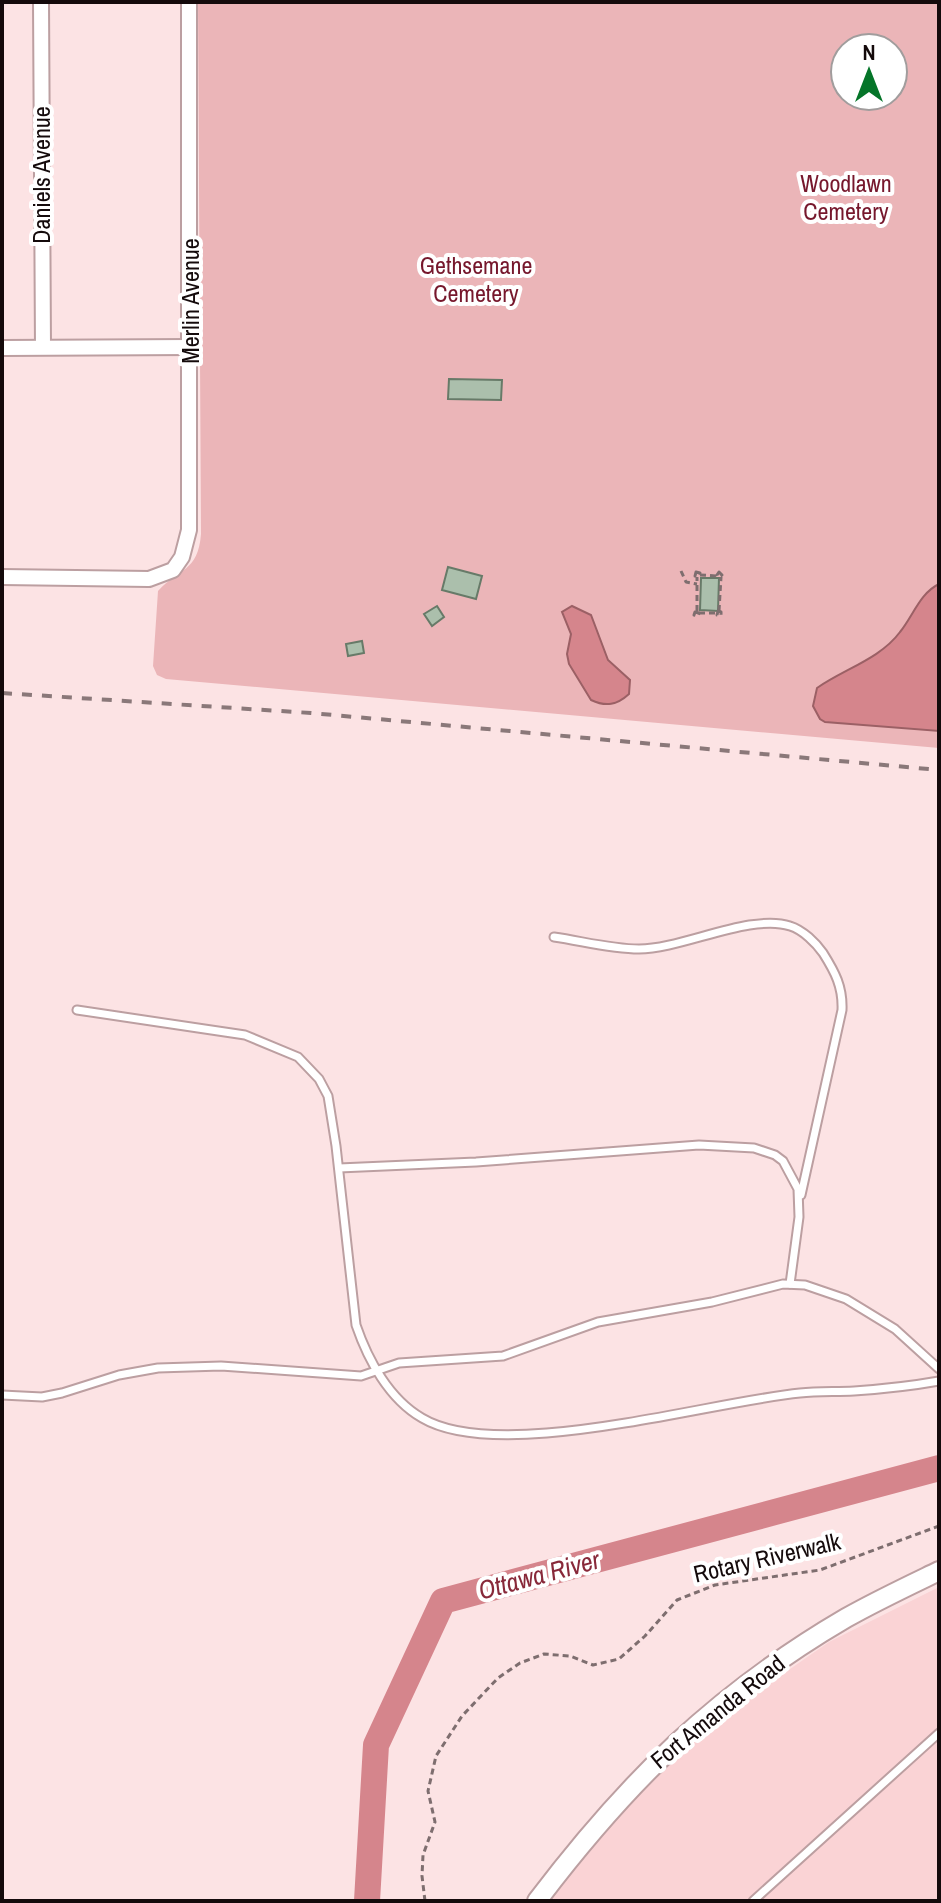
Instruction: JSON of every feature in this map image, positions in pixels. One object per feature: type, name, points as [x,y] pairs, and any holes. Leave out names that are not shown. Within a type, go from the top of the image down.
[{"type":"street","name":"Daniels Avenue","points":[[41,2],[43,347]]},
{"type":"street","name":"Merlin Avenue","points":[[2,577],[149,579],[173,570],[182,557],[189,530],[189,2]]},
{"type":"street","points":[[2,348],[191,347]]},
{"type":"street","name":"Fort Amanda Road","points":[[537,1901],[586,1837],[626,1792],[714,1709],[783,1658],[848,1617],[939,1571]]},
{"type":"lane","points":[[554,937],[641,949],[755,925],[774,924],[790,926],[802,932],[819,948],[836,973],[842,1010],[800,1201],[790,1284]]},
{"type":"lane","points":[[77,1010],[245,1035],[298,1057],[319,1079],[328,1096],[339,1168],[356,1325],[363,1346],[388,1387],[423,1419],[470,1433],[496,1435],[587,1428],[801,1392],[895,1388],[939,1381]]},
{"type":"lane","points":[[339,1168],[729,1145],[754,1148],[783,1161],[792,1175],[800,1201]]},
{"type":"lane","points":[[2,1395],[42,1397],[119,1375],[158,1368],[221,1366],[361,1376],[399,1363],[503,1356],[598,1322],[712,1302],[790,1284],[822,1289],[846,1299],[895,1329],[939,1369]]},
{"type":"lane","points":[[753,1901],[939,1733]]},
{"type":"path","points":[[681,571],[686,582],[697,584]]},
{"type":"path","points":[[699,576],[719,576],[718,612],[698,612],[697,584],[699,576]]},
{"type":"path","name":"Rotary Riverwalk","points":[[425,1901],[423,1855],[435,1822],[428,1791],[436,1756],[462,1716],[498,1678],[520,1663],[544,1654],[570,1656],[593,1665],[619,1659],[645,1636],[677,1600],[715,1585],[820,1570],[939,1526]]},
{"type":"shaded area","points":[[939,584],[939,731],[825,722],[820,719],[813,706],[817,688],[872,657],[892,641],[917,605]]},
{"type":"shaded area","points":[[572,606],[591,615],[608,660],[630,680],[629,694],[620,701],[602,704],[591,700],[569,664],[567,654],[571,634],[562,612]]},
{"type":"shaded area","points":[[939,1587],[939,1901],[549,1901],[616,1818],[686,1747],[829,1642]]},
{"type":"green space","name":"Gethsemane Cemetery","points":[[198,2],[939,2],[939,748],[166,679],[157,675],[153,666],[158,591],[192,563],[199,546]]},
{"type":"building","points":[[449,379],[502,380],[501,400],[448,399]]},
{"type":"building","points":[[448,567],[482,576],[476,599],[442,590]]},
{"type":"building","points":[[701,578],[719,578],[718,611],[700,610]]},
{"type":"building","points":[[437,606],[444,617],[432,626],[424,614]]},
{"type":"building","points":[[362,641],[364,653],[348,656],[346,644]]},
{"type":"waterway","name":"Ottawa River","points":[[367,1901],[376,1745],[443,1601],[939,1468]]},
{"type":"railway","points":[[2,693],[311,713],[939,770]]},
{"type":"park label","name":"Woodlawn Cemetery","points":[[846,198]]}]
